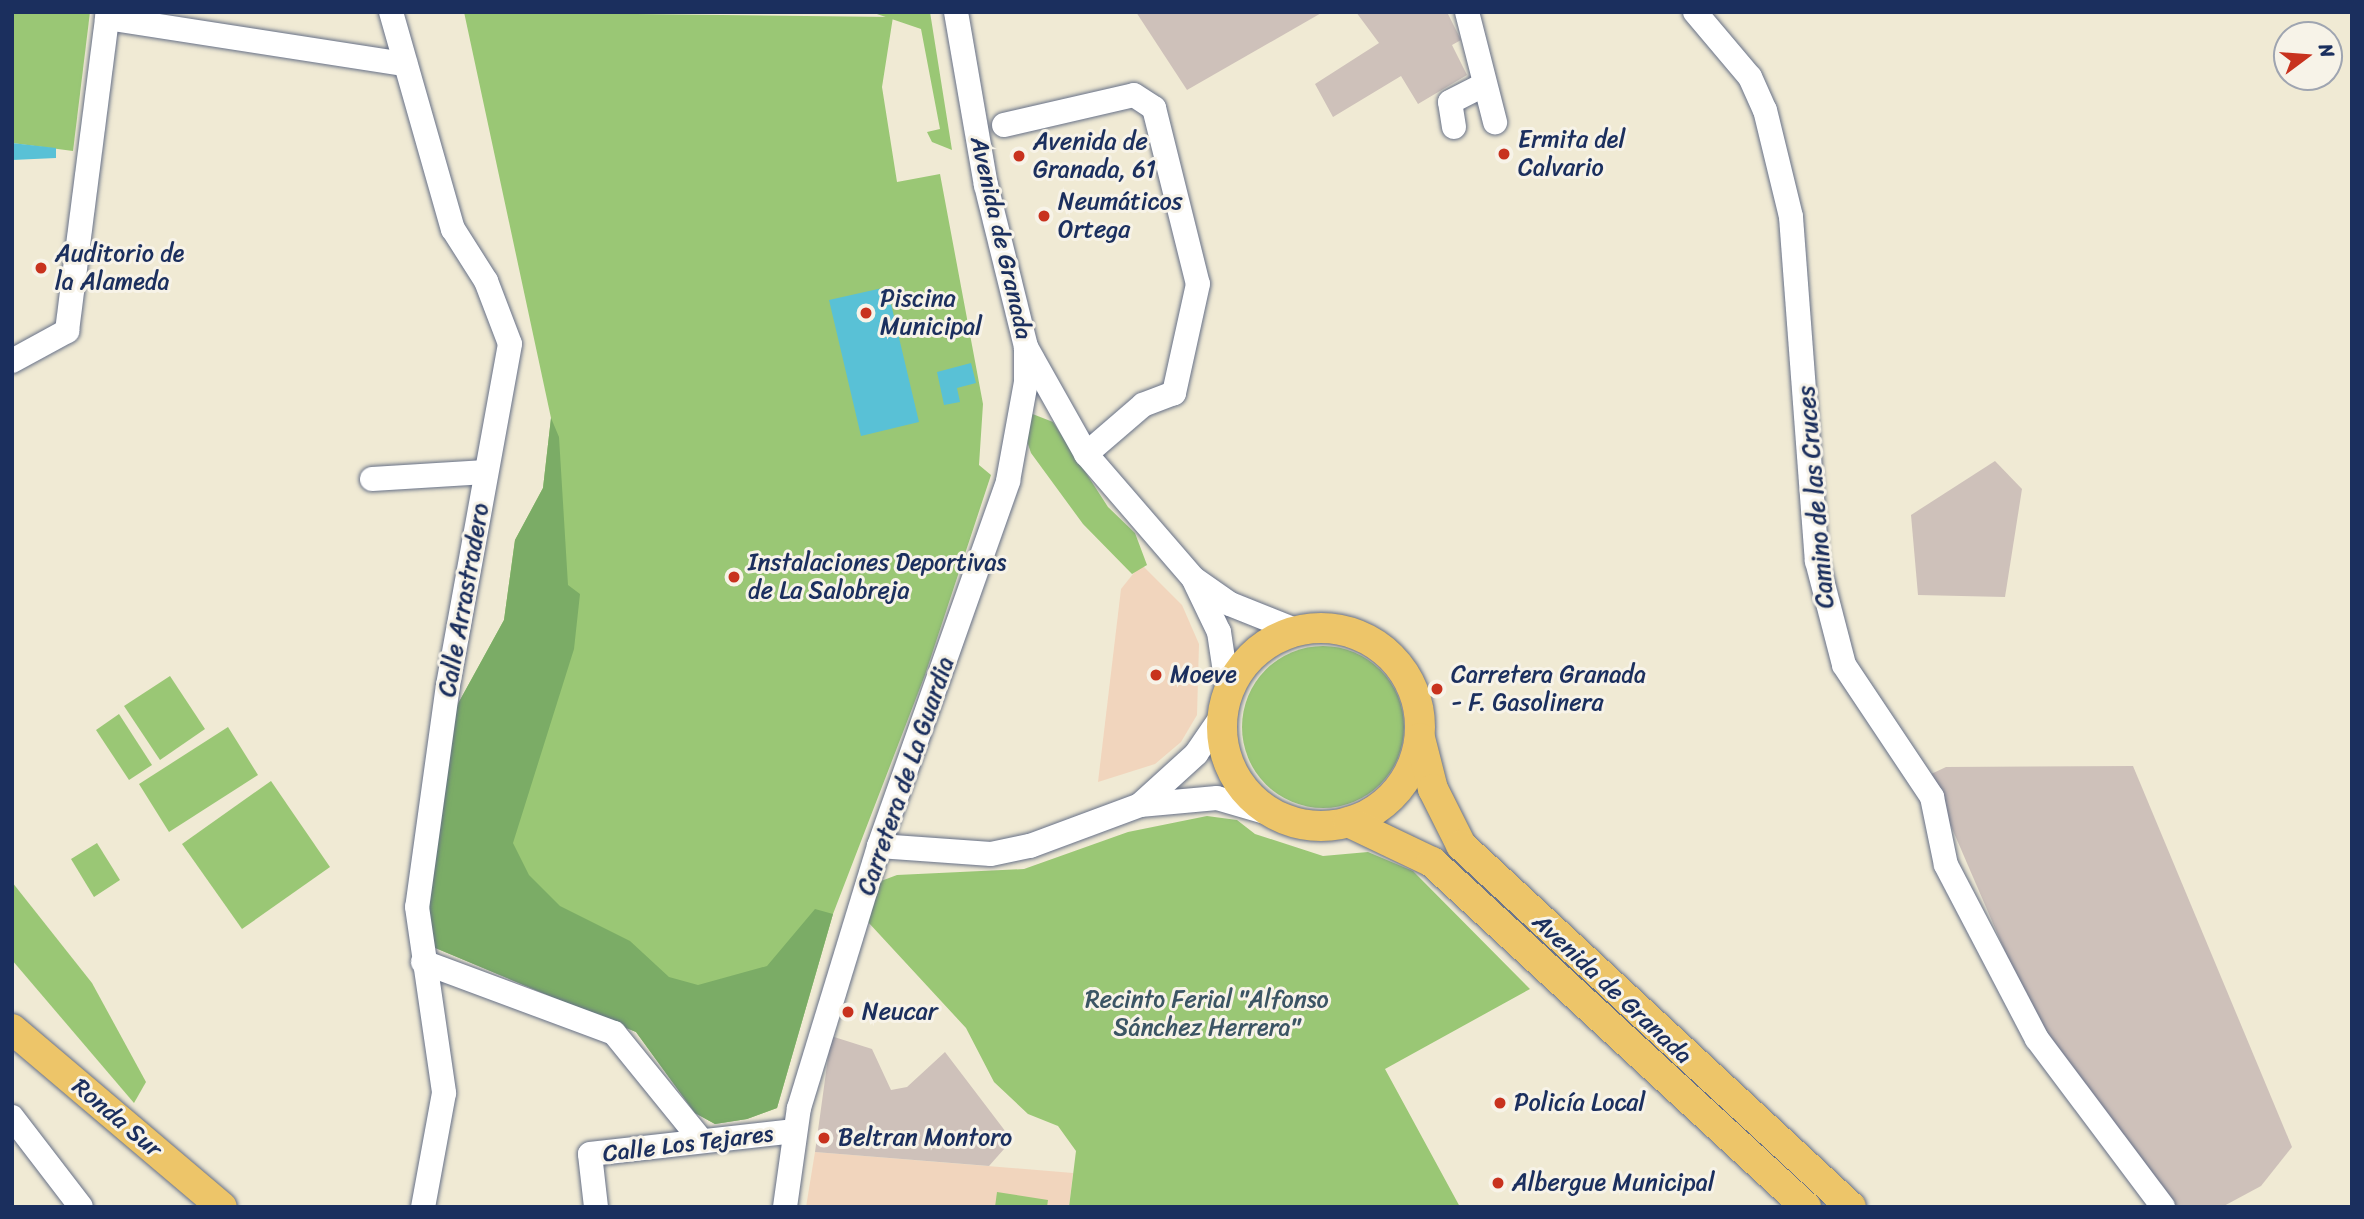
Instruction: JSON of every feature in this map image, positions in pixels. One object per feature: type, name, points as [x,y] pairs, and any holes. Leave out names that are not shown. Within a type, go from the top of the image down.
[{"type":"main road","points":[[1343,629],[1386,651],[1414,691],[1420,738],[1397,791],[1348,822],[1310,826],[1275,815],[1248,794],[1230,766],[1225,704],[1254,653],[1295,630],[1343,629]]},
{"type":"main road","name":"Avenida de Granada","points":[[1420,738],[1433,789],[1461,845],[1851,1207]]},
{"type":"main road","name":"Avenida de Granada","points":[[1348,822],[1432,862],[1806,1207]]},
{"type":"main road","name":"Ronda Sur","points":[[12,1029],[222,1207]]},
{"type":"street","name":"Calle Arrastradero","points":[[391,12],[453,229],[486,281],[510,344],[486,472],[416,908],[443,1093],[423,1207]]},
{"type":"street","name":"Avenida de Granada","points":[[956,12],[986,185],[1026,347],[1086,454],[1193,578],[1230,604],[1295,630]]},
{"type":"street","points":[[1467,12],[1495,122]]},
{"type":"street","name":"Camino de las Cruces","points":[[1695,12],[1750,77],[1783,180],[1798,283],[1817,561],[1844,665],[1932,797],[1946,866],[2037,1038],[2163,1207]]},
{"type":"street","points":[[12,361],[67,331],[108,15],[405,64]]},
{"type":"street","points":[[1454,127],[1450,102],[1484,85]]},
{"type":"street","points":[[1004,125],[1133,95],[1154,108],[1198,284],[1174,393],[1143,405],[1086,454]]},
{"type":"street","name":"Carretera de La Guardia","points":[[785,1207],[795,1131],[879,846],[1008,481],[1026,382],[1026,347]]},
{"type":"street","points":[[373,479],[486,472]]},
{"type":"street","name":"Avenida de Granada","points":[[1193,578],[1219,632],[1225,704]]},
{"type":"street","points":[[1140,805],[1196,754],[1225,704]]},
{"type":"street","points":[[879,846],[991,854],[1030,846],[1140,805],[1217,798],[1275,815]]},
{"type":"street","points":[[423,962],[614,1033],[701,1140]]},
{"type":"street","points":[[12,1116],[81,1207]]},
{"type":"street","name":"Calle Los Tejares","points":[[596,1207],[590,1154],[795,1131]]},
{"type":"shaded area","points":[[1136,12],[1323,12],[1187,90]]},
{"type":"shaded area","points":[[1356,12],[1447,12],[1461,40],[1452,45],[1467,75],[1418,104],[1401,76],[1333,117],[1315,84],[1379,43]]},
{"type":"shaded area","points":[[1995,461],[2022,489],[2005,597],[1918,595],[1911,515]]},
{"type":"shaded area","name":"Moeve","points":[[1141,564],[1182,605],[1199,644],[1197,715],[1181,742],[1155,764],[1098,782],[1121,589]]},
{"type":"shaded area","points":[[2133,766],[2292,1147],[2261,1186],[2222,1207],[2177,1207],[2042,1037],[1929,775],[1946,767]]},
{"type":"shaded area","points":[[831,1036],[872,1049],[891,1090],[907,1087],[945,1052],[1012,1140],[989,1166],[815,1152]]},
{"type":"shaded area","points":[[815,1152],[1073,1173],[1069,1207],[806,1207]]},
{"type":"green space","points":[[12,12],[90,12],[73,151],[12,143]]},
{"type":"green space","name":"Instalaciones Deportivas de La Salobreja","points":[[464,12],[893,17],[882,87],[897,182],[940,174],[983,404],[979,465],[991,475],[925,675],[833,914],[777,1108],[747,1119],[715,1124],[695,1113],[636,1032],[433,947],[454,711],[504,620],[515,540],[543,488],[551,418]]},
{"type":"green space","points":[[871,12],[930,12],[952,150],[932,142],[927,132],[940,129],[921,29]]},
{"type":"green space","points":[[1030,413],[1053,422],[1108,507],[1135,533],[1147,565],[1132,574],[1083,524],[1031,453],[1023,429]]},
{"type":"green space","points":[[551,418],[559,437],[568,585],[580,594],[574,649],[513,843],[529,875],[560,906],[630,941],[669,977],[698,985],[767,966],[815,909],[833,914],[777,1108],[747,1119],[715,1124],[695,1113],[636,1032],[433,947],[424,914],[454,711],[504,620],[515,540],[543,488]]},
{"type":"green space","points":[[1323,646],[1354,652],[1381,669],[1398,696],[1404,727],[1398,758],[1381,785],[1354,802],[1323,808],[1292,802],[1265,785],[1248,758],[1242,727],[1248,696],[1265,669],[1292,652]]},
{"type":"green space","points":[[170,676],[205,729],[160,760],[124,706]]},
{"type":"green space","points":[[119,714],[152,765],[129,780],[96,730]]},
{"type":"green space","points":[[228,727],[258,775],[169,832],[139,784]]},
{"type":"green space","points":[[271,781],[330,867],[242,929],[182,844]]},
{"type":"green space","name":"Recinto Ferial \"Alfonso Sánchez Herrera\"","points":[[1207,816],[1237,820],[1255,834],[1323,856],[1368,852],[1413,871],[1530,989],[1385,1069],[1460,1207],[1069,1207],[1076,1151],[1058,1126],[1028,1114],[994,1082],[966,1028],[868,922],[881,881],[897,875],[1024,869],[1128,832]]},
{"type":"green space","points":[[97,843],[120,880],[94,897],[71,859]]},
{"type":"green space","points":[[12,882],[92,983],[146,1082],[134,1103],[12,960]]},
{"type":"green space","points":[[997,1192],[1048,1200],[1047,1207],[995,1207]]},
{"type":"water","points":[[12,143],[56,148],[56,158],[12,160]]},
{"type":"water","points":[[887,287],[919,422],[861,436],[829,300]]},
{"type":"water","points":[[971,363],[976,383],[957,388],[960,402],[944,405],[937,372]]},
{"type":"place","name":"Ermita del Calvario","points":[[1504,154]]},
{"type":"place","name":"Avenida de Granada, 61","points":[[1019,156]]},
{"type":"place","name":"Neumáticos Ortega","points":[[1044,216]]},
{"type":"place","name":"Auditorio de la Alameda","points":[[41,268]]},
{"type":"place","name":"Piscina Municipal","points":[[866,313]]},
{"type":"place","name":"Instalaciones Deportivas de La Salobreja","points":[[734,577]]},
{"type":"place","name":"Moeve","points":[[1156,675]]},
{"type":"place","name":"Carretera Granada - F. Gasolinera","points":[[1437,689]]},
{"type":"place","name":"Neucar","points":[[848,1012]]},
{"type":"place","name":"Policía Local","points":[[1500,1103]]},
{"type":"place","name":"Beltran Montoro","points":[[824,1138]]},
{"type":"place","name":"Albergue Municipal","points":[[1498,1183]]}]
